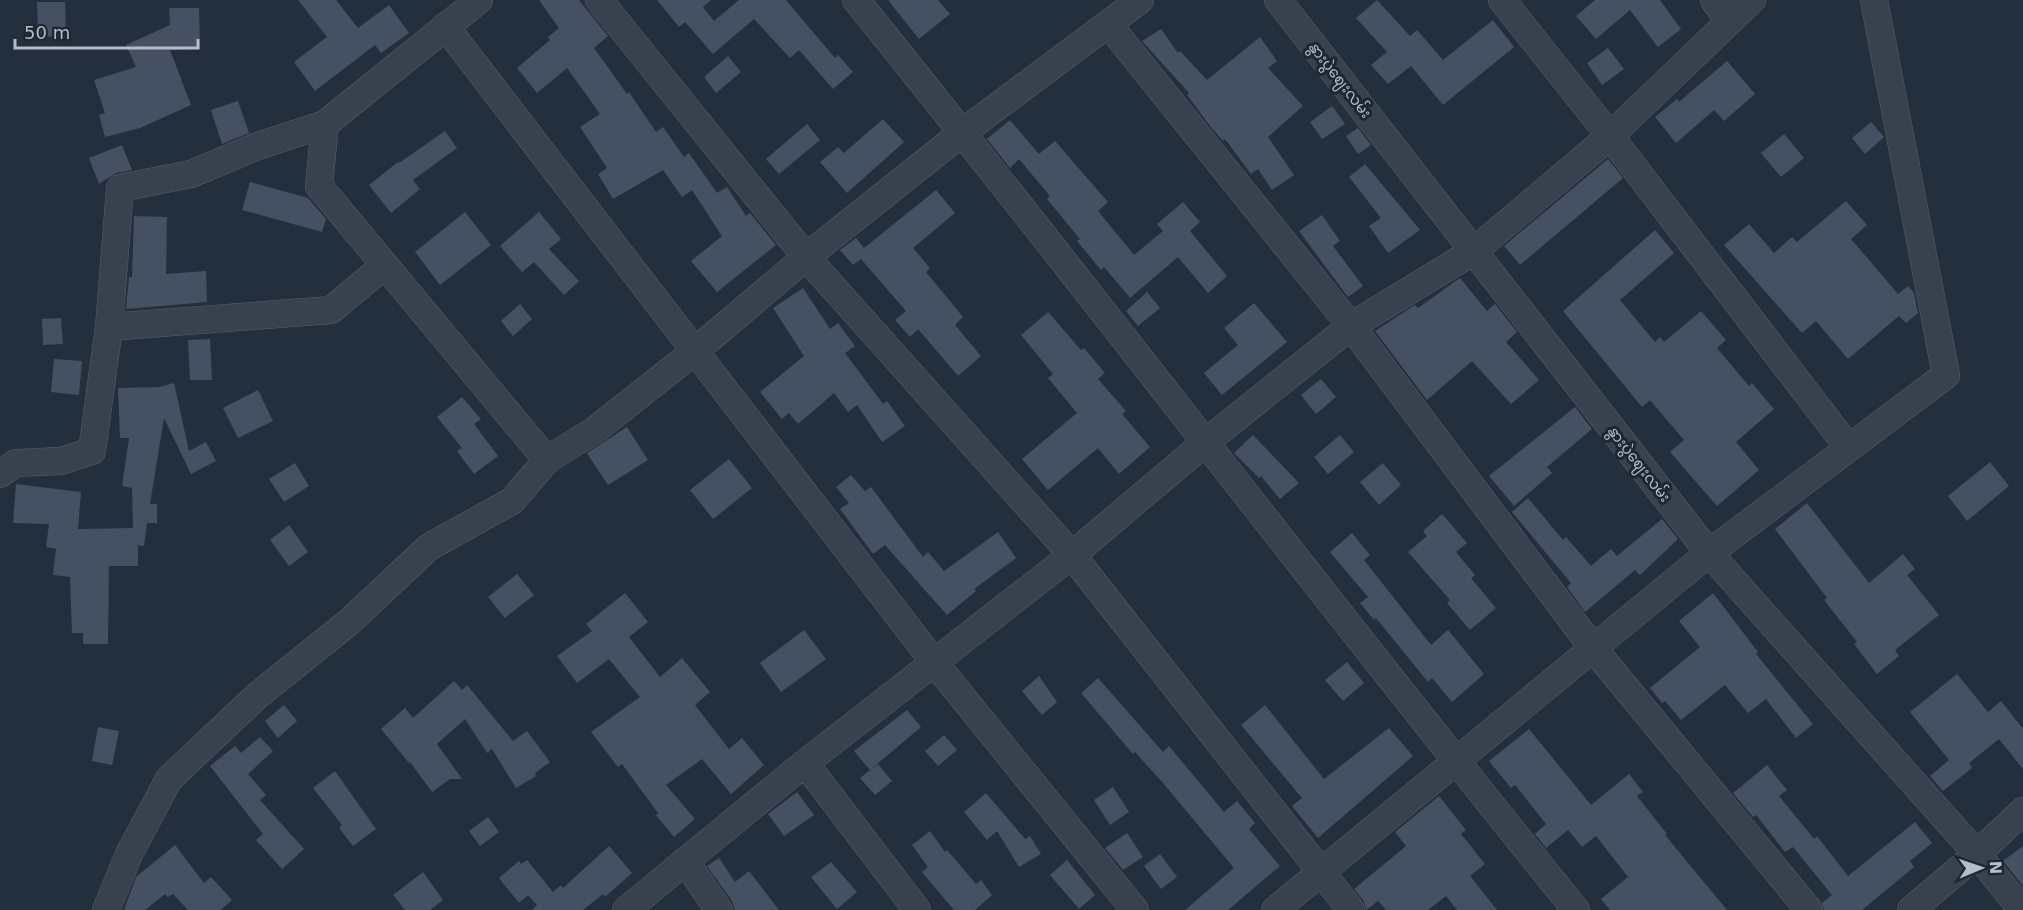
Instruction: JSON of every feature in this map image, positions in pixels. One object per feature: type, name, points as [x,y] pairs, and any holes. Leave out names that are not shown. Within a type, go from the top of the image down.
[{"type":"street","points":[[0,474],[16,464],[61,461],[92,451],[109,327],[120,188],[191,174],[258,146],[325,124],[479,0]]},
{"type":"street","points":[[599,0],[806,257],[1072,555],[1351,910]]},
{"type":"street","points":[[856,0],[1207,441],[1455,761],[1576,910]]},
{"type":"street","points":[[106,910],[129,854],[169,779],[202,744],[258,695],[349,622],[429,547],[512,501],[548,460],[595,430],[963,132],[1140,0]]},
{"type":"street","name":"နွားပွဲဈေးလမ်း","points":[[1278,0],[1709,553],[1977,854],[2022,910]]},
{"type":"street","points":[[1502,0],[1610,136],[1848,447]]},
{"type":"street","points":[[626,910],[805,763],[1072,555],[1207,441],[1351,327],[1474,251],[1610,136],[1722,10],[1752,0]]},
{"type":"street","points":[[1275,910],[1709,553],[1946,375],[1874,0]]},
{"type":"street","points":[[1109,25],[1351,327],[1593,648],[1809,910]]},
{"type":"street","points":[[445,26],[934,662],[1135,910]]},
{"type":"street","points":[[325,124],[319,186],[548,460]]},
{"type":"street","points":[[109,327],[331,310],[385,265]]},
{"type":"street","points":[[805,763],[917,910]]},
{"type":"street","points":[[1911,910],[1977,854],[2023,810]]},
{"type":"street","points":[[685,861],[719,910]]},
{"type":"building","points":[[298,0],[336,0],[358,28],[389,5],[409,33],[381,53],[375,45],[315,91],[294,62],[327,37]]},
{"type":"building","points":[[539,0],[579,0],[608,36],[594,48],[627,94],[629,92],[656,132],[663,127],[684,157],[689,153],[717,193],[727,187],[746,216],[750,213],[776,245],[717,292],[691,261],[722,236],[692,190],[682,197],[663,170],[613,199],[598,174],[607,168],[580,127],[600,114],[567,68],[537,93],[517,68],[550,40],[548,37],[559,28]]},
{"type":"building","points":[[657,0],[711,0],[703,7],[714,21],[739,0],[786,0],[835,58],[838,55],[853,72],[833,89],[799,50],[790,58],[754,19],[713,54],[685,22],[679,27]]},
{"type":"building","points":[[888,0],[938,0],[950,14],[919,39]]},
{"type":"building","points":[[1377,0],[1410,36],[1417,30],[1443,60],[1493,20],[1514,47],[1443,105],[1411,66],[1388,84],[1371,65],[1387,52],[1356,18]]},
{"type":"building","points":[[1595,0],[1660,0],[1681,29],[1658,47],[1630,10],[1596,39],[1576,16]]},
{"type":"building","points":[[37,2],[65,2],[66,36],[38,37]]},
{"type":"building","points":[[169,8],[199,8],[200,49],[170,50],[191,105],[140,128],[105,137],[99,115],[105,113],[94,80],[136,67],[126,45],[170,25]]},
{"type":"building","points":[[1161,29],[1178,53],[1180,51],[1207,80],[1260,37],[1277,61],[1268,68],[1303,106],[1268,137],[1294,175],[1272,190],[1258,169],[1251,174],[1225,139],[1223,141],[1210,126],[1187,95],[1189,93],[1142,41]]},
{"type":"building","points":[[1608,48],[1624,69],[1602,85],[1587,63]]},
{"type":"building","points":[[728,56],[741,72],[716,93],[704,77]]},
{"type":"building","points":[[1727,61],[1755,94],[1724,121],[1714,110],[1676,143],[1655,117],[1677,99],[1679,102]]},
{"type":"building","points":[[238,101],[249,133],[222,144],[211,110]]},
{"type":"building","points":[[1332,106],[1345,124],[1322,139],[1310,122]]},
{"type":"building","points":[[883,119],[904,142],[847,193],[820,162],[838,147],[844,153]]},
{"type":"building","points":[[1010,120],[1039,154],[1055,141],[1108,202],[1098,211],[1134,255],[1163,231],[1157,224],[1183,202],[1200,222],[1190,231],[1227,276],[1208,293],[1178,257],[1130,298],[1104,267],[1101,270],[1077,241],[1080,239],[1047,199],[1050,196],[1019,159],[1010,168],[987,139]]},
{"type":"building","points":[[1871,122],[1884,137],[1865,154],[1852,138]]},
{"type":"building","points":[[807,124],[820,140],[779,174],[766,159]]},
{"type":"building","points":[[1358,128],[1371,145],[1358,154],[1346,136]]},
{"type":"building","points":[[445,131],[457,148],[413,180],[420,189],[391,213],[369,185],[398,162]]},
{"type":"building","points":[[1784,134],[1804,158],[1781,177],[1761,153]]},
{"type":"building","points":[[122,145],[132,170],[116,173],[99,184],[89,158]]},
{"type":"building","points":[[1608,159],[1623,178],[1520,265],[1504,246]]},
{"type":"building","points":[[1365,164],[1420,230],[1388,253],[1369,226],[1381,218],[1349,177]]},
{"type":"building","points":[[250,182],[308,198],[326,219],[322,232],[242,210]]},
{"type":"building","points":[[936,190],[955,213],[913,248],[930,268],[926,272],[963,317],[955,325],[981,356],[958,376],[918,329],[910,337],[895,320],[906,311],[861,259],[853,265],[840,250],[856,238],[864,248]]},
{"type":"building","points":[[1846,201],[1867,225],[1851,239],[1898,294],[1908,286],[1914,293],[1918,313],[1906,323],[1899,316],[1848,359],[1816,321],[1802,333],[1724,245],[1749,224],[1774,253],[1792,237],[1797,242]]},
{"type":"building","points":[[465,212],[491,245],[440,285],[415,252]]},
{"type":"building","points":[[539,212],[561,239],[549,249],[579,281],[564,295],[534,262],[522,272],[500,246]]},
{"type":"building","points":[[1322,215],[1340,241],[1333,246],[1363,286],[1348,297],[1299,231]]},
{"type":"building","points":[[134,216],[167,217],[166,274],[206,271],[207,302],[126,309],[129,277],[132,277]]},
{"type":"building","points":[[1655,230],[1674,253],[1620,300],[1655,342],[1660,337],[1664,342],[1701,311],[1726,340],[1717,348],[1749,386],[1752,383],[1774,409],[1736,442],[1759,470],[1717,506],[1670,452],[1684,440],[1650,400],[1642,407],[1563,311]]},
{"type":"building","points":[[1460,278],[1487,311],[1495,304],[1517,332],[1506,342],[1539,380],[1511,404],[1472,361],[1427,400],[1375,331],[1415,305],[1418,308]]},
{"type":"building","points":[[803,288],[830,329],[838,323],[855,346],[845,353],[883,404],[887,401],[905,426],[882,442],[857,405],[848,412],[834,393],[798,424],[789,413],[782,419],[760,392],[804,356],[773,308]]},
{"type":"building","points":[[1147,292],[1160,308],[1138,326],[1126,311]]},
{"type":"building","points":[[1254,303],[1287,342],[1222,395],[1204,373],[1238,345],[1224,328]]},
{"type":"building","points":[[520,304],[532,319],[513,336],[501,321]]},
{"type":"building","points":[[1048,312],[1081,350],[1084,348],[1105,373],[1098,379],[1126,411],[1122,414],[1150,447],[1119,474],[1098,448],[1048,490],[1022,459],[1077,413],[1048,378],[1053,374],[1021,335]]},
{"type":"building","points":[[61,318],[63,344],[43,345],[42,319]]},
{"type":"building","points":[[210,339],[212,380],[190,380],[188,340]]},
{"type":"building","points":[[54,359],[82,361],[79,395],[51,392]]},
{"type":"building","points":[[1321,379],[1336,397],[1316,414],[1301,395]]},
{"type":"building","points":[[174,383],[189,451],[206,442],[216,461],[191,474],[164,418],[150,504],[157,504],[157,523],[147,523],[144,546],[138,545],[138,566],[109,566],[108,644],[83,644],[83,633],[72,633],[70,577],[53,575],[56,549],[46,547],[49,524],[13,523],[16,484],[81,492],[78,529],[133,528],[132,488],[122,486],[129,438],[120,438],[118,388],[159,387]]},
{"type":"building","points":[[258,390],[273,421],[238,438],[223,408]]},
{"type":"building","points":[[462,397],[481,419],[474,424],[498,456],[474,474],[457,451],[462,448],[437,417]]},
{"type":"building","points":[[1575,407],[1592,429],[1547,467],[1552,473],[1514,506],[1489,476]]},
{"type":"building","points":[[627,427],[648,460],[608,485],[587,453]]},
{"type":"building","points":[[1253,435],[1299,483],[1280,499],[1261,476],[1259,478],[1234,453]]},
{"type":"building","points":[[1340,435],[1354,452],[1328,474],[1314,457]]},
{"type":"building","points":[[729,459],[752,488],[713,519],[690,490]]},
{"type":"building","points":[[1990,462],[2009,486],[1967,521],[1948,496]]},
{"type":"building","points":[[295,463],[309,486],[284,502],[269,479]]},
{"type":"building","points":[[1383,463],[1401,485],[1379,505],[1360,482]]},
{"type":"building","points":[[851,475],[865,491],[871,487],[923,557],[928,552],[944,571],[998,532],[1016,558],[974,589],[976,591],[947,615],[885,545],[873,554],[840,509],[849,503],[836,487]]},
{"type":"building","points":[[1528,498],[1563,540],[1566,537],[1591,566],[1611,549],[1617,556],[1662,519],[1678,539],[1640,575],[1635,570],[1585,612],[1567,587],[1571,583],[1512,512]]},
{"type":"building","points":[[1807,503],[1869,583],[1903,554],[1915,569],[1907,575],[1939,615],[1895,650],[1899,656],[1877,674],[1854,644],[1857,642],[1824,600],[1827,598],[1775,529]]},
{"type":"building","points":[[1442,514],[1467,543],[1456,552],[1475,575],[1471,578],[1496,608],[1470,630],[1447,603],[1450,600],[1408,552],[1427,536],[1423,531]]},
{"type":"building","points":[[289,525],[308,552],[289,566],[270,540]]},
{"type":"building","points":[[1352,533],[1370,555],[1364,560],[1431,645],[1448,630],[1484,674],[1452,702],[1432,678],[1428,682],[1376,618],[1374,620],[1360,603],[1368,597],[1330,552]]},
{"type":"building","points":[[517,574],[534,595],[505,618],[488,597]]},
{"type":"building","points":[[625,593],[648,622],[629,637],[660,677],[682,658],[710,692],[695,705],[729,749],[742,738],[764,765],[731,794],[702,759],[666,785],[695,819],[674,837],[656,815],[658,813],[622,764],[618,767],[591,732],[640,697],[609,659],[577,683],[557,656],[592,631],[586,624]]},
{"type":"building","points":[[1713,593],[1758,652],[1756,654],[1813,724],[1796,738],[1766,699],[1748,713],[1725,685],[1681,720],[1665,701],[1662,703],[1650,688],[1700,647],[1679,621]]},
{"type":"building","points":[[804,630],[826,659],[781,692],[760,663]]},
{"type":"building","points":[[1347,662],[1364,683],[1343,701],[1325,680]]},
{"type":"building","points":[[1957,674],[1988,712],[2001,701],[2023,729],[2023,769],[1999,739],[1969,763],[1972,768],[1943,791],[1930,776],[1949,760],[1910,712]]},
{"type":"building","points":[[1039,676],[1057,702],[1042,715],[1022,691]]},
{"type":"building","points":[[1098,678],[1163,752],[1169,746],[1224,812],[1237,801],[1255,823],[1249,829],[1280,866],[1228,910],[1185,910],[1234,868],[1163,783],[1135,752],[1133,754],[1081,693]]},
{"type":"building","points":[[454,681],[462,690],[467,685],[513,741],[527,731],[550,762],[535,773],[536,776],[516,788],[492,749],[487,753],[465,719],[437,744],[462,779],[450,779],[432,792],[381,729],[405,708],[413,718]]},
{"type":"building","points":[[284,705],[297,721],[278,738],[265,721]]},
{"type":"building","points":[[1265,705],[1324,779],[1389,728],[1413,756],[1318,838],[1292,806],[1302,798],[1241,725]]},
{"type":"building","points":[[907,710],[921,727],[870,770],[854,751]]},
{"type":"building","points":[[98,727],[119,731],[112,765],[92,761]]},
{"type":"building","points":[[1529,729],[1591,805],[1629,774],[1643,792],[1637,796],[1667,834],[1665,835],[1727,910],[1610,910],[1601,899],[1628,877],[1596,836],[1582,847],[1568,830],[1546,848],[1535,834],[1546,824],[1515,785],[1511,788],[1489,761]]},
{"type":"building","points":[[944,735],[957,750],[938,766],[925,751]]},
{"type":"building","points":[[260,737],[273,751],[248,774],[266,795],[260,800],[304,849],[282,869],[256,840],[263,834],[210,766],[235,746],[241,753]]},
{"type":"building","points":[[878,764],[892,781],[875,795],[860,778]]},
{"type":"building","points":[[1767,765],[1787,790],[1779,796],[1814,839],[1817,836],[1848,876],[1915,822],[1932,843],[1910,861],[1914,867],[1862,910],[1824,910],[1822,903],[1832,895],[1793,847],[1785,852],[1756,815],[1753,817],[1733,793]]},
{"type":"building","points":[[335,771],[376,829],[353,846],[339,828],[342,825],[313,788]]},
{"type":"building","points":[[1113,787],[1129,812],[1110,825],[1094,800]]},
{"type":"building","points":[[797,792],[814,815],[784,836],[768,814]]},
{"type":"building","points":[[986,793],[1025,839],[1030,836],[1041,854],[1019,867],[997,831],[987,840],[964,812]]},
{"type":"building","points":[[1439,796],[1466,830],[1461,834],[1485,864],[1470,876],[1497,910],[1457,910],[1446,896],[1428,910],[1386,910],[1378,901],[1366,910],[1364,901],[1354,889],[1406,846],[1395,832]]},
{"type":"building","points":[[488,817],[499,832],[480,846],[469,831]]},
{"type":"building","points":[[930,831],[945,852],[947,850],[976,884],[981,880],[992,895],[975,910],[954,910],[922,872],[928,867],[912,845]]},
{"type":"building","points":[[1127,833],[1143,857],[1123,870],[1105,848]]},
{"type":"building","points":[[175,845],[204,883],[211,877],[232,900],[221,910],[188,910],[173,894],[168,897],[165,894],[145,910],[124,910],[136,877]]},
{"type":"building","points":[[609,846],[632,873],[605,897],[603,894],[583,910],[532,910],[537,905],[528,895],[519,903],[499,878],[519,861],[521,864],[527,860],[553,892],[561,885],[563,888]]},
{"type":"building","points":[[2023,846],[2023,886],[2003,861]]},
{"type":"building","points":[[1160,854],[1177,877],[1161,889],[1144,866]]},
{"type":"building","points":[[719,858],[735,882],[749,871],[779,910],[735,910],[732,901],[707,866]]},
{"type":"building","points":[[1067,860],[1095,895],[1079,909],[1050,875]]},
{"type":"building","points":[[831,862],[857,892],[837,909],[811,877]]},
{"type":"building","points":[[423,872],[443,900],[430,910],[405,910],[393,895]]}]
